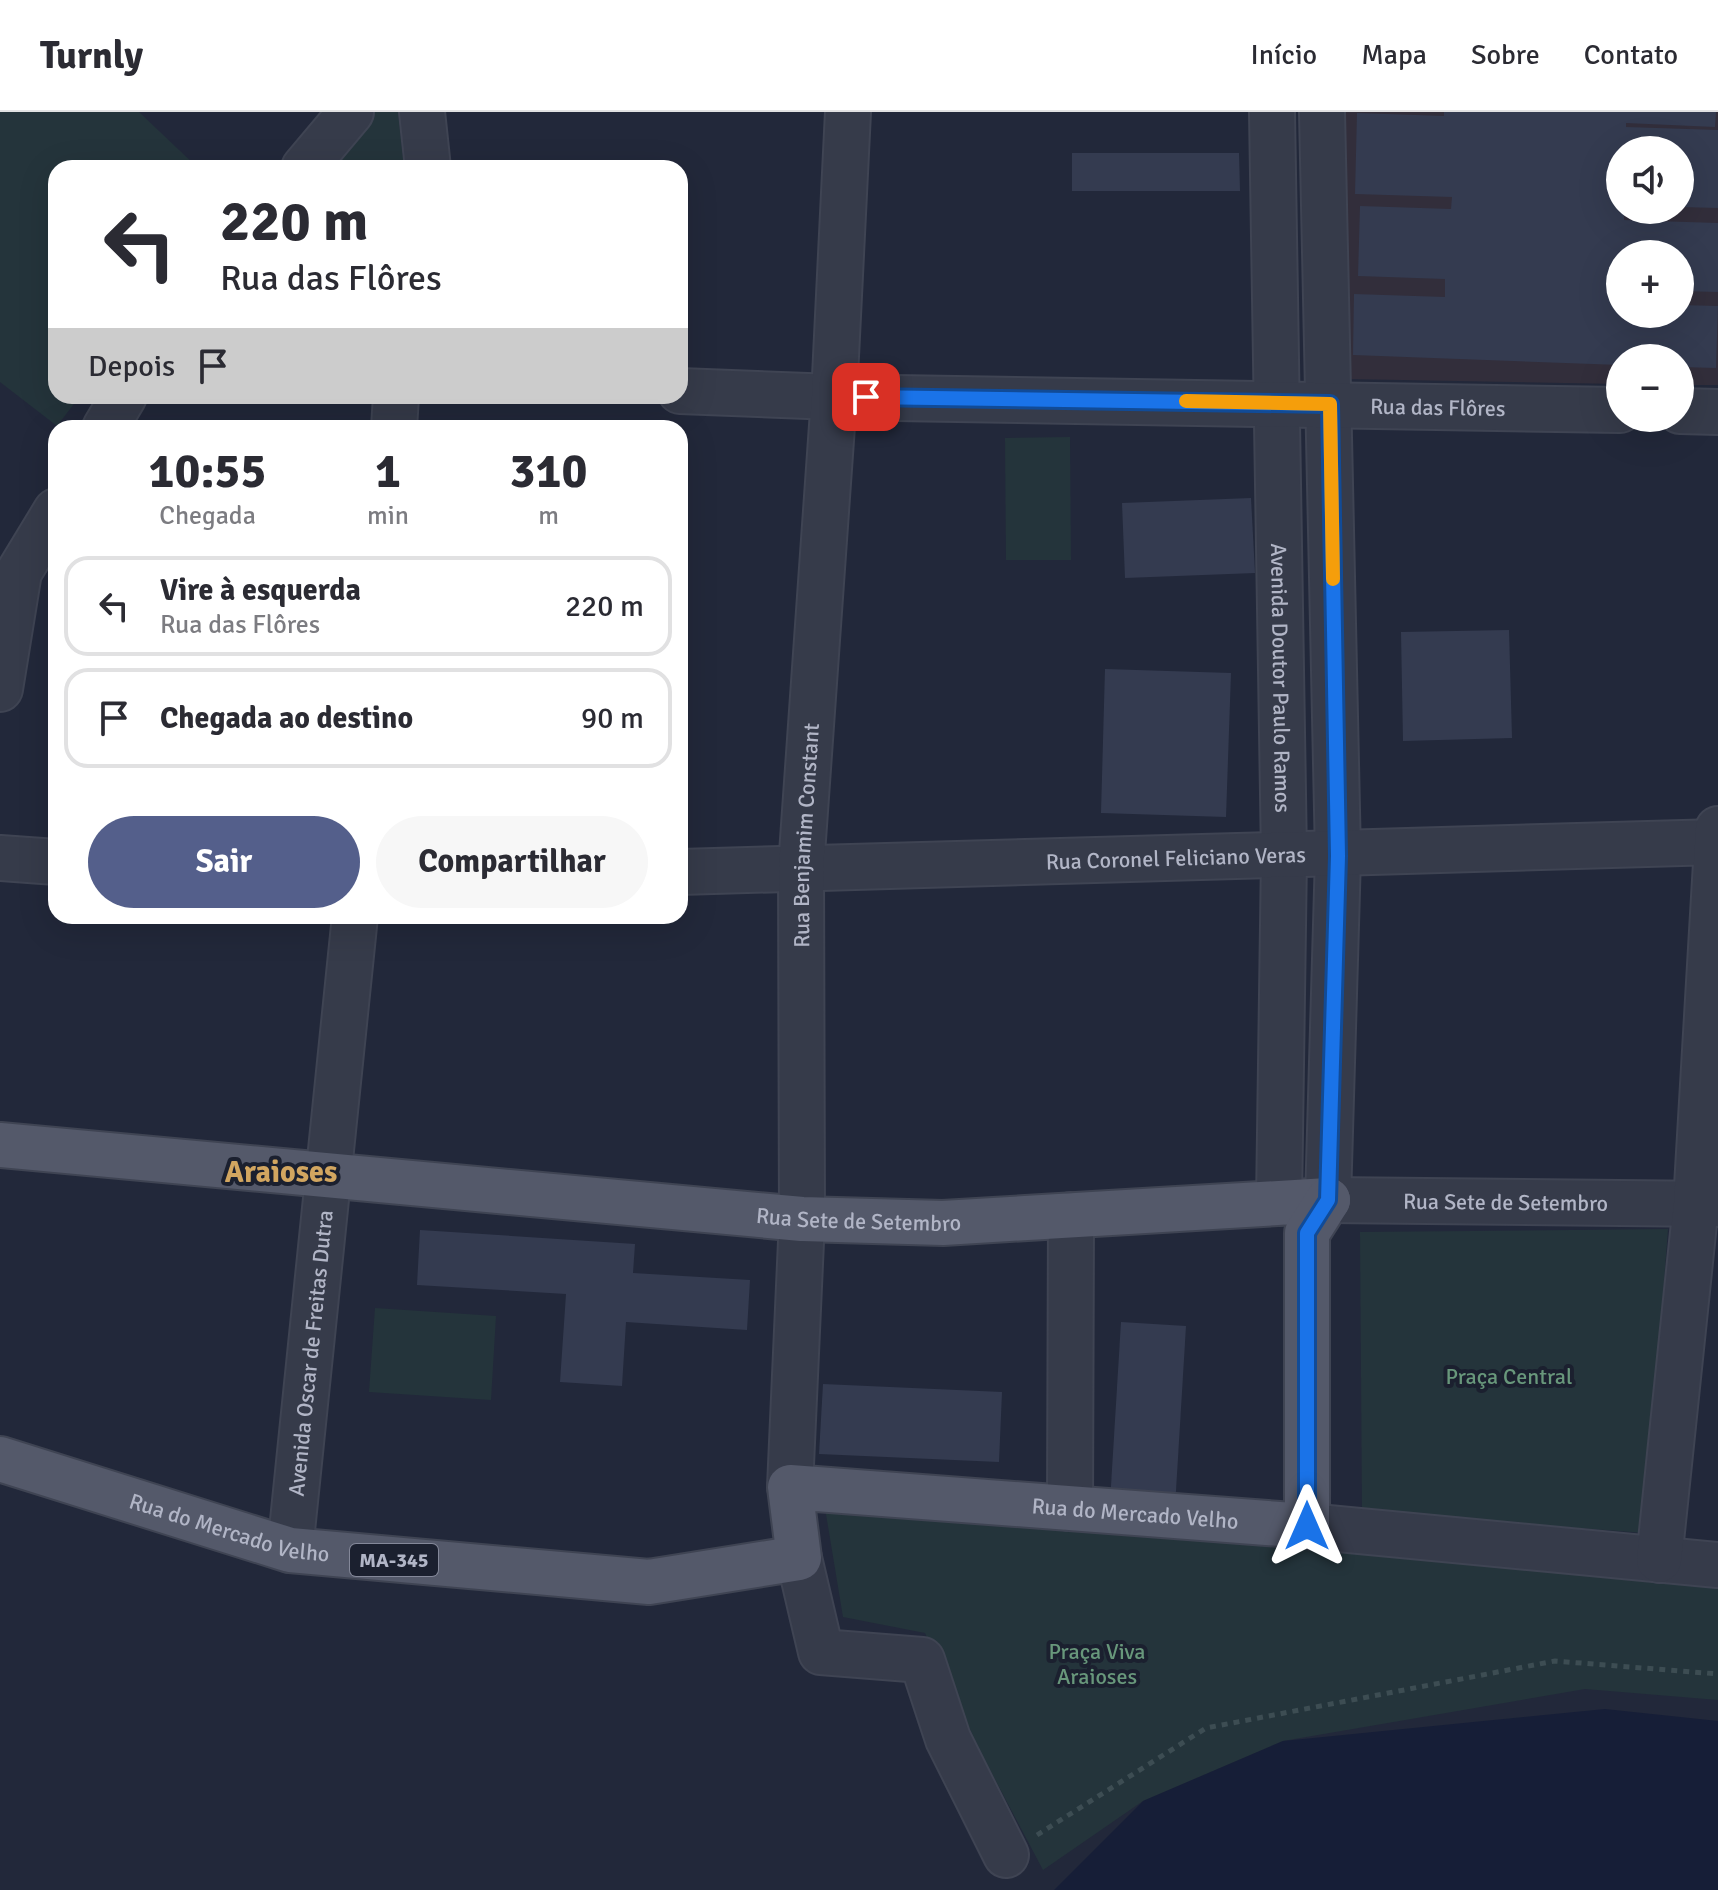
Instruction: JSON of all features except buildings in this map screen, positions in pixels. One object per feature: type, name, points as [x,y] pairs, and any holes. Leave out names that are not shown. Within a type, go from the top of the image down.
[{"type":"main road","name":"Rua Sete de Setembro","points":[[0,1145],[802,1219],[943,1223],[1071,1215],[1305,1212]]},
{"type":"main road","name":"Avenida Doutor Paulo Ramos","points":[[1305,1212],[1307,1526]]},
{"type":"main road","name":"Rua do Mercado Velho","points":[[0,1459],[290,1550],[649,1582],[799,1558]]},
{"type":"main road","name":"Rua do Mercado Velho","points":[[790,1487],[1307,1526]]},
{"type":"main road","name":"Rua Benjamim Constant","points":[[790,1487],[799,1558]]},
{"type":"street","points":[[311,160],[351,112]]},
{"type":"street","points":[[422,112],[427,160]]},
{"type":"street","name":"Rua Benjamim Constant","points":[[790,1487],[802,1219],[801,868],[834,397],[848,112]]},
{"type":"street","name":"Avenida Doutor Paulo Ramos","points":[[1272,112],[1284,856],[1305,1212]]},
{"type":"street","name":"Avenida Doutor Paulo Ramos","points":[[1305,1212],[1338,856],[1322,112]]},
{"type":"street","name":"Rua das Flôres","points":[[688,391],[834,397],[1606,410]]},
{"type":"street","points":[[1694,411],[1718,412]]},
{"type":"street","points":[[0,689],[19,572],[48,524]]},
{"type":"street","points":[[1659,1560],[1707,1204],[1718,829]]},
{"type":"street","name":"Rua Coronel Feliciano Veras","points":[[688,872],[1338,856],[1718,842]]},
{"type":"street","points":[[0,858],[48,861]]},
{"type":"street","name":"Avenida Oscar de Freitas Dutra","points":[[290,1550],[354,924]]},
{"type":"street","name":"Rua Sete de Setembro","points":[[1305,1212],[1707,1204]]},
{"type":"street","points":[[1070,1508],[1071,1215]]},
{"type":"street","name":"Rua do Mercado Velho","points":[[1307,1526],[1718,1565]]},
{"type":"street","points":[[799,1558],[821,1652],[922,1660],[948,1739],[1006,1855]]},
{"type":"path","points":[[1006,1855],[1206,1728],[1555,1661],[1718,1674]]},
{"type":"shaded area","points":[[1339,112],[1718,112],[1718,385],[1694,385],[1694,344],[1606,344],[1606,384],[1346,379]]},
{"type":"green space","points":[[0,112],[139,112],[190,160],[48,160],[48,404],[74,404],[62,420],[49,420],[0,382]]},
{"type":"green space","points":[[369,112],[398,112],[403,160],[333,160]]},
{"type":"green space","points":[[1070,437],[1071,560],[1006,560],[1005,438]]},
{"type":"green space","name":"Praça Central","points":[[1668,1229],[1645,1533],[1362,1512],[1360,1232]]},
{"type":"green space","points":[[375,1308],[496,1316],[491,1400],[369,1392]]},
{"type":"green space","name":"Praça Viva Araioses","points":[[824,1502],[1718,1584],[1718,1700],[1585,1689],[1283,1741],[1143,1801],[1043,1870],[982,1755],[925,1633],[843,1617]]},
{"type":"water","points":[[1605,1709],[1718,1721],[1718,1890],[1054,1890],[1143,1801],[1283,1741]]},
{"type":"slow traffic","points":[[1186,401],[1330,404],[1333,579]]},
{"type":"district","name":"Araioses","points":[[281,1172]]},
{"type":"route","points":[[866,397],[1330,404],[1338,856],[1328,1200],[1307,1233],[1307,1526]]}]
